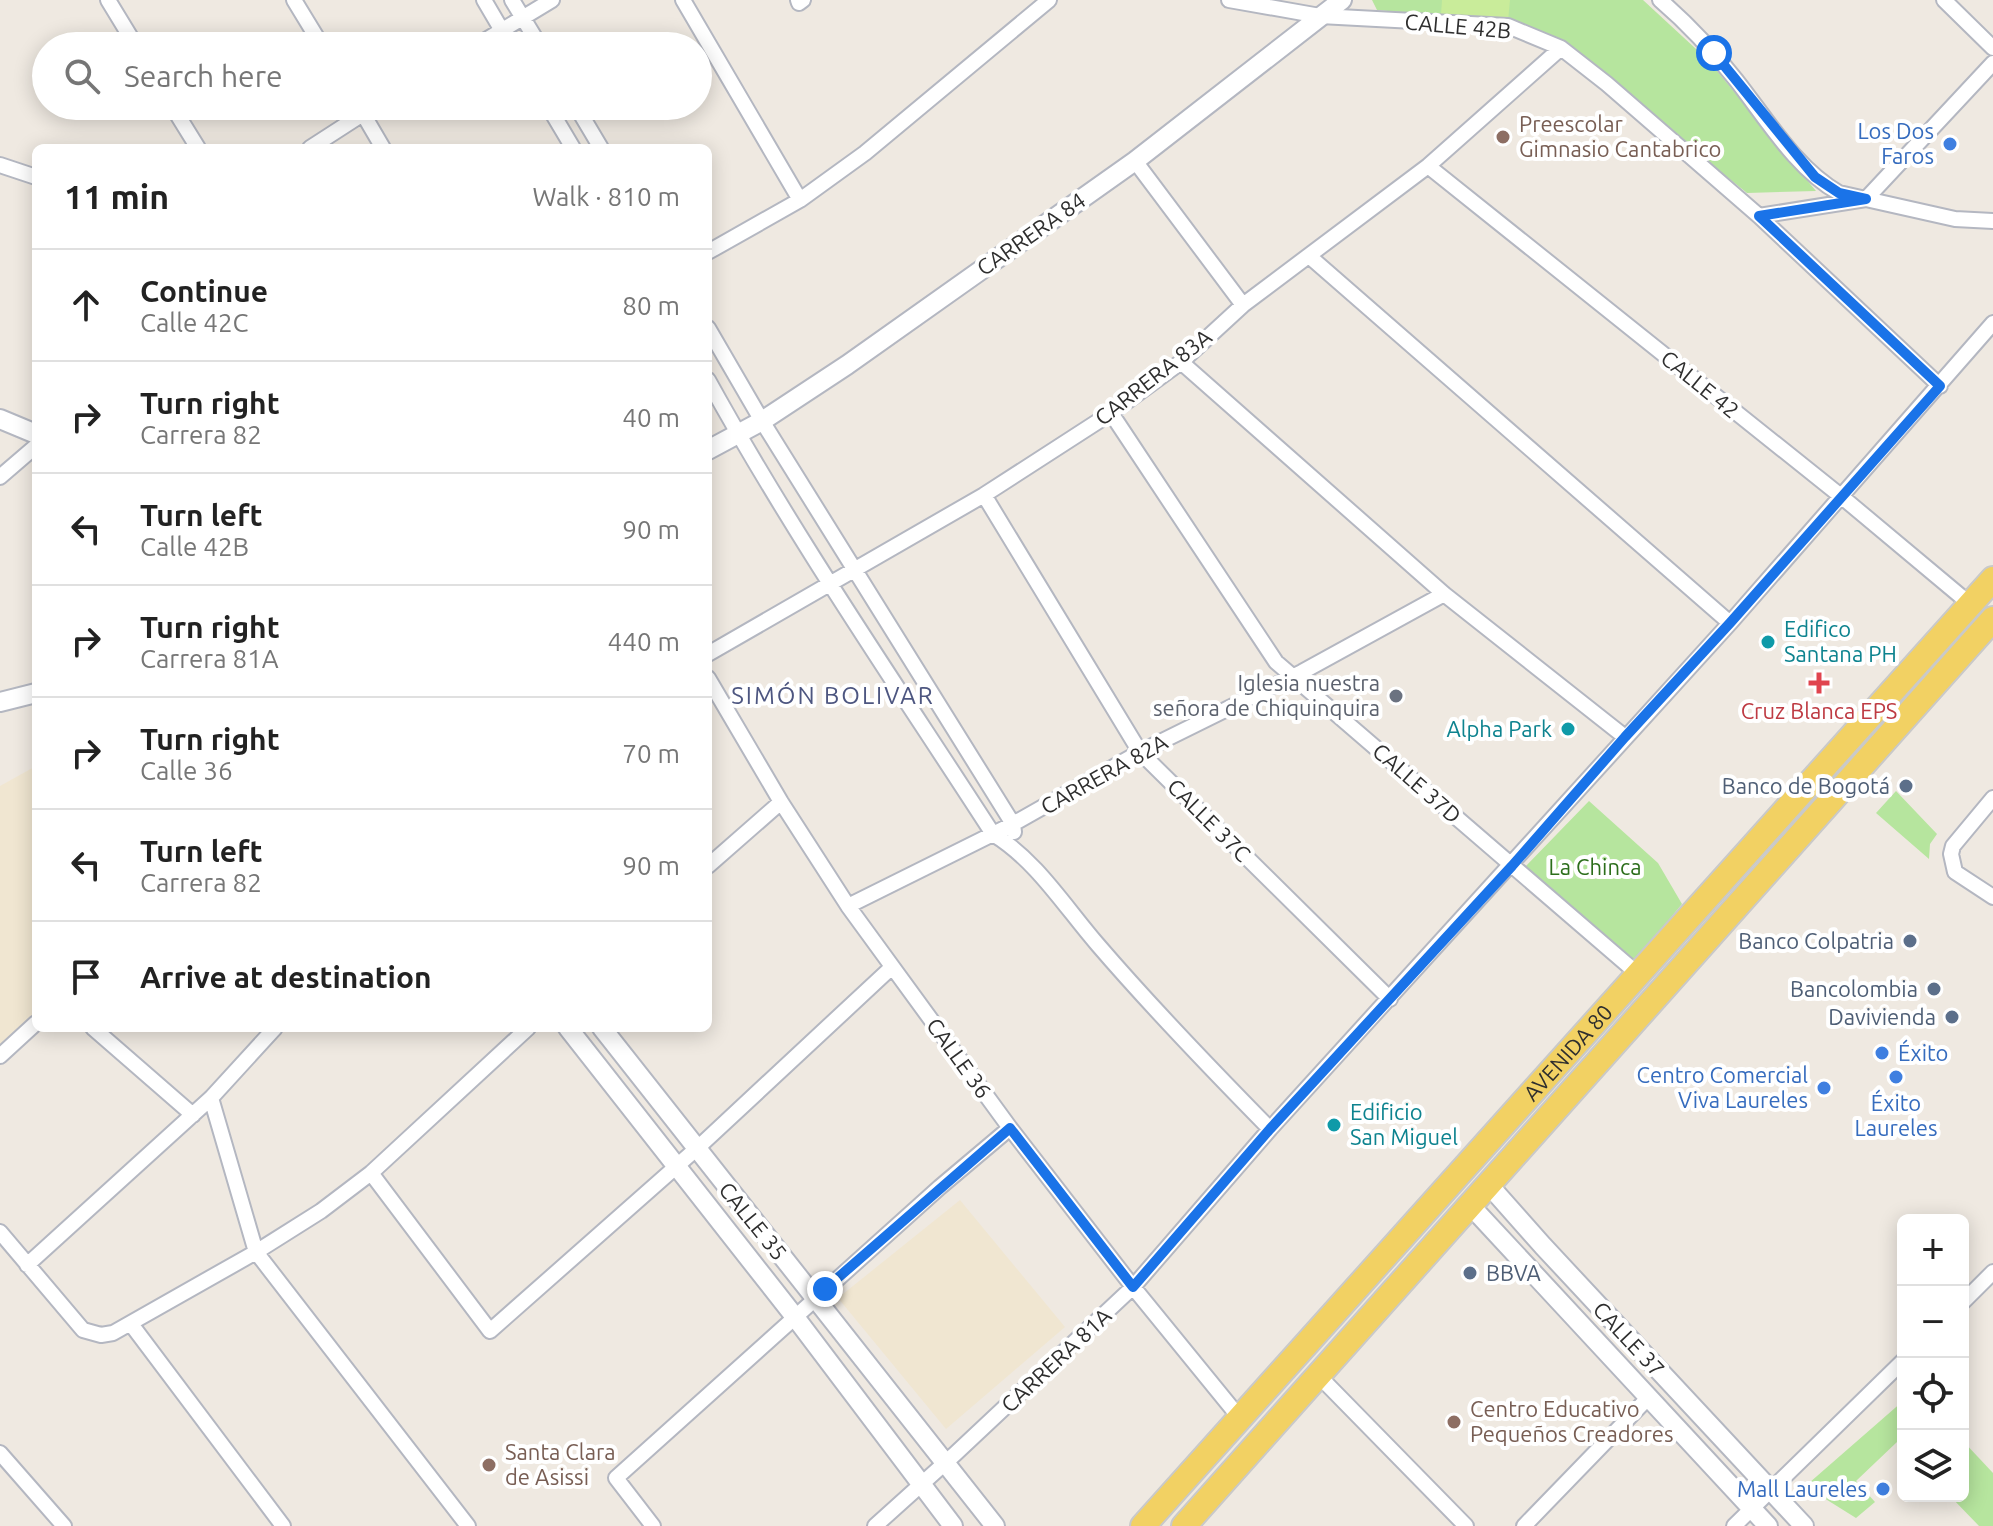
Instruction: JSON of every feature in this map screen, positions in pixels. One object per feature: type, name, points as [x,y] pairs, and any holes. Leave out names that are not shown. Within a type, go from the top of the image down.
[{"type":"main road","name":"AVENIDA 80","points":[[1143,1526],[1993,579]]},
{"type":"main road","name":"AVENIDA 80","points":[[1184,1526],[1993,619]]},
{"type":"street","points":[[108,0],[127,32]]},
{"type":"street","points":[[294,0],[313,32]]},
{"type":"street","points":[[484,0],[502,31],[552,0]]},
{"type":"street","points":[[512,0],[532,32]]},
{"type":"street","points":[[683,0],[702,32]]},
{"type":"street","points":[[712,250],[800,200],[865,153],[1049,0]]},
{"type":"street","name":"CALLE 42B","points":[[1229,0],[1320,16],[1508,26],[1561,48],[1759,216],[1940,386]]},
{"type":"street","name":"CARRERA 84","points":[[712,448],[762,421],[847,365],[1135,161],[1342,0]]},
{"type":"street","points":[[1660,0],[1714,53],[1815,177],[1839,193],[1955,219],[1993,221]]},
{"type":"street","points":[[1944,0],[1993,48]]},
{"type":"street","name":"CARRERA 83A","points":[[712,652],[984,495],[1111,413],[1181,362],[1243,305],[1428,166],[1561,48]]},
{"type":"street","points":[[712,50],[800,200]]},
{"type":"street","points":[[1759,216],[1866,199],[1993,63]]},
{"type":"street","points":[[181,120],[196,144]]},
{"type":"street","points":[[316,144],[348,120]]},
{"type":"street","points":[[370,120],[381,144]]},
{"type":"street","points":[[556,120],[571,144]]},
{"type":"street","points":[[584,120],[599,144]]},
{"type":"street","points":[[1135,161],[1243,305]]},
{"type":"street","points":[[0,165],[32,176]]},
{"type":"street","name":"CALLE 42","points":[[1428,166],[1842,497],[1970,604]]},
{"type":"street","points":[[1309,256],[1730,623]]},
{"type":"street","name":"CARRERA 81A","points":[[875,1526],[1133,1287],[1270,1129],[1730,623],[1993,323]]},
{"type":"street","points":[[712,335],[762,421],[1013,824],[1017,848]]},
{"type":"street","points":[[1181,362],[1444,594],[1625,737]]},
{"type":"street","points":[[712,387],[832,584],[993,834],[1017,848],[1198,1056],[1270,1129]]},
{"type":"street","name":"CALLE 37D","points":[[1111,413],[1276,662],[1638,974]]},
{"type":"street","points":[[0,419],[32,432]]},
{"type":"street","points":[[0,477],[32,449]]},
{"type":"street","name":"CALLE 37C","points":[[984,495],[1140,752],[1390,999]]},
{"type":"street","name":"CARRERA 82A","points":[[848,906],[1013,824],[1140,752],[1295,676],[1444,594]]},
{"type":"street","name":"CALLE 36","points":[[712,685],[781,802],[848,906],[1010,1128],[1239,1417]]},
{"type":"street","points":[[0,702],[32,694]]},
{"type":"street","points":[[1993,798],[1953,846],[1951,854],[1955,872],[1993,897]]},
{"type":"street","points":[[712,862],[781,802]]},
{"type":"street","points":[[371,1173],[490,1331],[695,1149],[892,967]]},
{"type":"street","points":[[0,1056],[32,1027]]},
{"type":"street","points":[[98,1032],[193,1115]]},
{"type":"street","points":[[27,1265],[211,1098],[271,1032]]},
{"type":"street","points":[[0,1232],[83,1330],[101,1335],[131,1324],[321,1211],[371,1173],[524,1032]]},
{"type":"street","name":"CALLE 35","points":[[571,1032],[795,1317],[953,1526]]},
{"type":"street","name":"CALLE 35","points":[[605,1032],[995,1526]]},
{"type":"street","points":[[211,1098],[256,1252],[468,1526]]},
{"type":"street","points":[[653,1526],[616,1478],[815,1298],[1010,1128]]},
{"type":"street","name":"CALLE 37","points":[[1488,1184],[1804,1526]]},
{"type":"street","name":"CALLE 37","points":[[1470,1205],[1768,1526]]},
{"type":"street","points":[[1969,1296],[1993,1272]]},
{"type":"street","points":[[131,1324],[280,1525]]},
{"type":"street","points":[[1734,1526],[1897,1367]]},
{"type":"street","points":[[1318,1375],[1466,1526]]},
{"type":"street","points":[[1524,1526],[1647,1399]]},
{"type":"street","points":[[0,1453],[64,1526]]},
{"type":"shaded area","points":[[32,768],[32,1019],[0,1047],[0,786]]},
{"type":"shaded area","points":[[960,1200],[1065,1327],[946,1429],[838,1298]]},
{"type":"green space","points":[[1372,0],[1643,0],[1708,60],[1816,191],[1747,193],[1564,46],[1512,22],[1377,10]]},
{"type":"green space","points":[[1442,0],[1510,0],[1508,21],[1441,15]]},
{"type":"green space","points":[[1896,791],[1937,834],[1930,844],[1929,859],[1876,813]]},
{"type":"green space","name":"La Chinca","points":[[1589,801],[1658,863],[1682,904],[1635,961],[1524,868]]},
{"type":"green space","points":[[1897,1406],[1897,1442],[1856,1481],[1875,1502],[1856,1518],[1816,1493],[1809,1483]]},
{"type":"green space","points":[[1969,1447],[1993,1473],[1993,1526],[1979,1526],[1956,1502],[1969,1502]]},
{"type":"place","name":"Preescolar Gimnasio Cantabrico","points":[[1503,137]]},
{"type":"place","name":"Los Dos Faros","points":[[1950,144]]},
{"type":"place","name":"Edifico Santana PH","points":[[1768,642]]},
{"type":"place","name":"Cruz Blanca EPS","points":[[1819,683]]},
{"type":"place","name":"Iglesia nuestra señora de Chiquinquira","points":[[1396,696]]},
{"type":"place","name":"Alpha Park","points":[[1568,729]]},
{"type":"place","name":"Banco de Bogotá","points":[[1906,786]]},
{"type":"place","name":"Banco Colpatria","points":[[1910,941]]},
{"type":"place","name":"Bancolombia","points":[[1934,989]]},
{"type":"place","name":"Davivienda","points":[[1952,1017]]},
{"type":"place","name":"Éxito","points":[[1882,1053]]},
{"type":"place","name":"Éxito Laureles","points":[[1896,1077]]},
{"type":"place","name":"Centro Comercial Viva Laureles","points":[[1824,1088]]},
{"type":"place","name":"Edificio San Miguel","points":[[1334,1125]]},
{"type":"place","name":"BBVA","points":[[1470,1273]]},
{"type":"place","name":"Centro Educativo Pequeños Creadores","points":[[1454,1422]]},
{"type":"place","name":"Santa Clara de Asissi","points":[[489,1465]]},
{"type":"place","name":"Mall Laureles","points":[[1883,1489]]},
{"type":"district","name":"SIMÓN BOLIVAR","points":[[833,696]]},
{"type":"route","points":[[825,1289],[1010,1128],[1133,1287],[1270,1129],[1512,866],[1940,386],[1759,216],[1866,199],[1839,193],[1815,177],[1714,53]]}]
